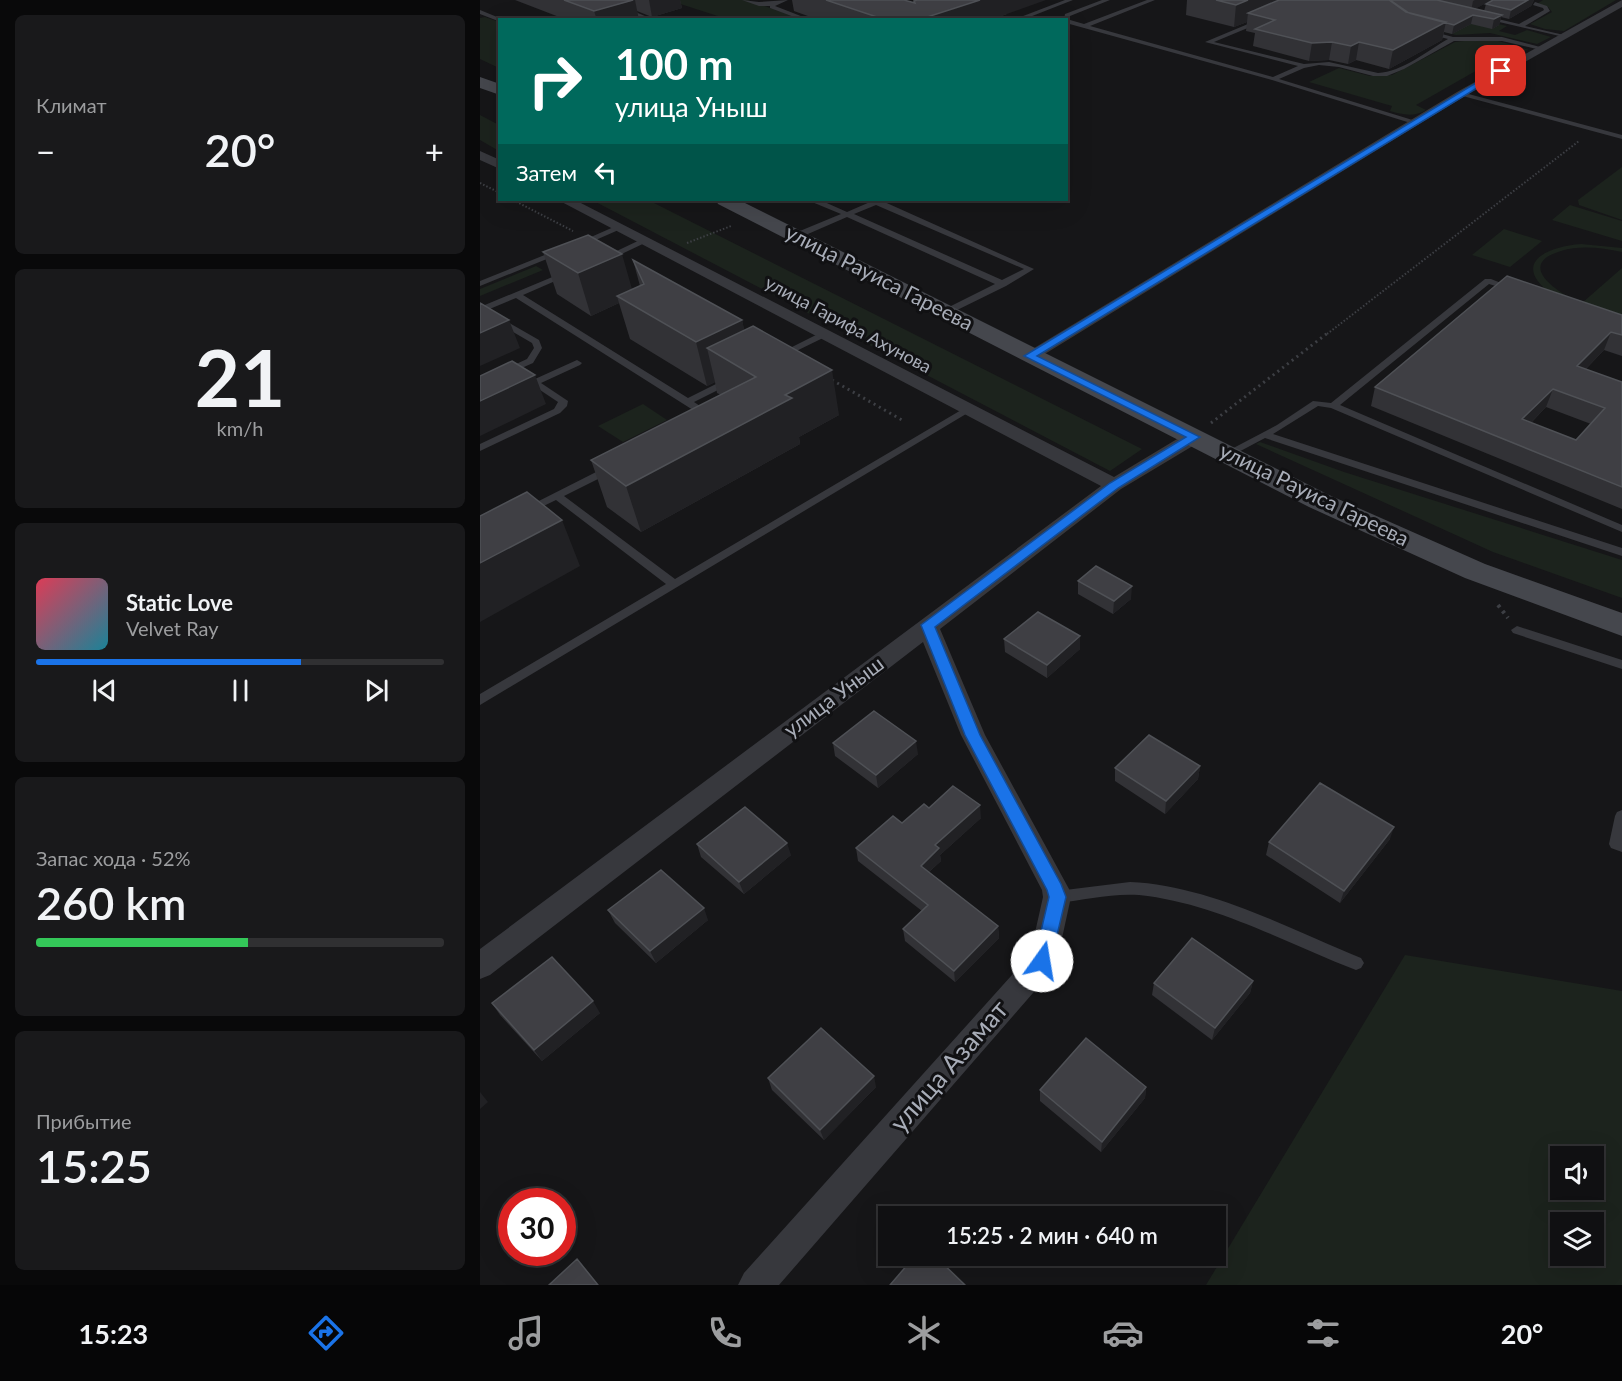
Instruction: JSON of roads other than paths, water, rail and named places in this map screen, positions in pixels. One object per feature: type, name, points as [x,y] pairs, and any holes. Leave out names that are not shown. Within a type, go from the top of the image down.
[{"type":"street","points":[[1029,356],[1417,123],[1461,94],[1562,36],[1618,8]]},
{"type":"street","points":[[480,82],[498,89]]},
{"type":"street","points":[[480,155],[498,164]]},
{"type":"street","name":"улица Гарифа Ахунова","points":[[567,201],[1114,485]]},
{"type":"street","name":"улица Рауиса Гареева","points":[[727,201],[1318,501],[1465,566],[1622,625]]},
{"type":"street","name":"улица Уныш","points":[[480,966],[1114,485],[1194,437]]},
{"type":"street","points":[[927,625],[973,735],[1057,897]]},
{"type":"street","name":"улица Азамат","points":[[756,1285],[1042,961],[1057,897]]},
{"type":"lane","points":[[744,0],[759,4],[774,4],[785,0]]},
{"type":"lane","points":[[1020,18],[1070,0]]},
{"type":"lane","points":[[1066,18],[1067,15],[1107,0]]},
{"type":"lane","points":[[1084,26],[1152,0]]},
{"type":"lane","points":[[774,4],[772,7],[803,18]]},
{"type":"lane","points":[[1520,26],[1547,11],[1545,7],[1535,4]]},
{"type":"lane","points":[[626,10],[645,18]]},
{"type":"lane","points":[[480,12],[498,19]]},
{"type":"lane","points":[[1268,17],[1208,42],[1301,65],[1324,64],[1368,73],[1388,74],[1453,39]]},
{"type":"lane","points":[[1482,17],[1562,36]]},
{"type":"lane","points":[[1068,22],[1274,79],[1417,123]]},
{"type":"lane","points":[[1424,31],[1453,39],[1489,37],[1541,48]]},
{"type":"lane","points":[[1274,79],[1301,65]]},
{"type":"lane","points":[[1461,94],[1622,136]]},
{"type":"lane","points":[[817,201],[1003,284]]},
{"type":"lane","points":[[798,235],[874,201],[1030,269],[946,312]]},
{"type":"lane","points":[[480,284],[619,228]]},
{"type":"lane","points":[[592,264],[649,243]]},
{"type":"lane","points":[[481,310],[570,273]]},
{"type":"lane","points":[[1333,406],[1488,281],[1522,292]]},
{"type":"lane","points":[[517,295],[697,408],[699,413],[694,424],[686,430]]},
{"type":"lane","points":[[481,310],[536,342],[538,348],[534,357],[497,376]]},
{"type":"lane","points":[[765,363],[824,334]]},
{"type":"lane","points":[[535,382],[577,363]]},
{"type":"lane","points":[[480,448],[557,411],[562,406],[563,401],[513,369]]},
{"type":"lane","points":[[687,402],[736,378]]},
{"type":"lane","points":[[1227,454],[1265,435],[1316,403],[1333,406],[1622,529]]},
{"type":"lane","points":[[480,700],[968,409]]},
{"type":"lane","points":[[1265,435],[1622,552]]},
{"type":"lane","points":[[519,516],[616,465]]},
{"type":"lane","points":[[557,496],[674,584]]},
{"type":"lane","points":[[1518,630],[1622,664]]},
{"type":"lane","points":[[1622,816],[1616,844],[1622,846]]},
{"type":"lane","points":[[1057,897],[1138,889],[1192,900],[1237,915],[1356,963]]}]
